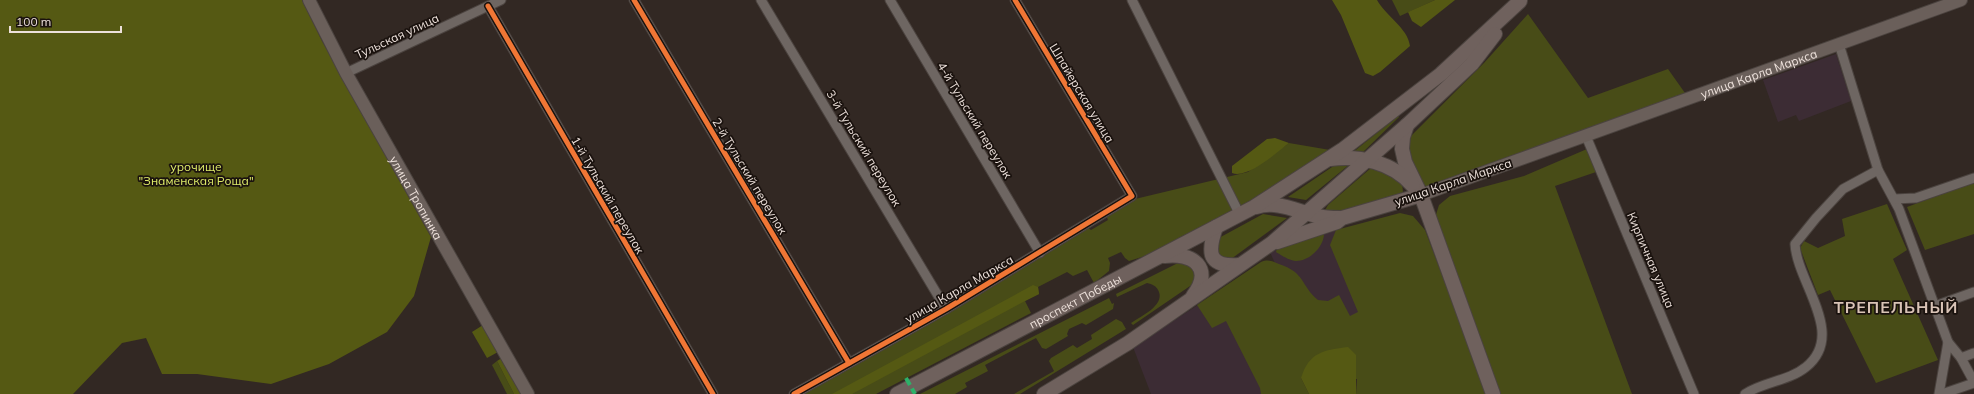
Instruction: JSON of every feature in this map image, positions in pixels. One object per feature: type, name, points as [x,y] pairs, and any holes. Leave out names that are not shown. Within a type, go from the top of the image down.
[{"type":"main road","name":"улица Тропинка","points":[[309,0],[346,73],[528,394]]},
{"type":"main road","name":"улица Карла Маркса","points":[[1272,243],[1330,224],[1342,218],[1421,195],[1962,0]]},
{"type":"main road","name":"проспект Победы","points":[[897,394],[1254,207],[1329,159],[1441,74],[1520,1]]},
{"type":"main road","points":[[1044,394],[1128,343],[1272,243],[1306,212],[1368,161],[1472,64],[1520,1]]},
{"type":"main road","points":[[1407,125],[1402,149],[1405,162],[1421,195],[1493,394]]},
{"type":"main road","points":[[1329,159],[1342,157],[1380,163],[1400,173],[1421,195]]},
{"type":"main road","points":[[1254,207],[1270,204],[1322,217],[1342,218]]},
{"type":"main road","points":[[1216,227],[1210,249],[1213,259],[1221,264],[1239,265]]},
{"type":"main road","points":[[1161,256],[1172,254],[1189,257],[1199,267],[1201,281],[1197,290],[1189,301]]},
{"type":"street","name":"Тульская улица","points":[[346,73],[501,0]]},
{"type":"street","name":"2-й Тульский переулок","points":[[634,0],[849,363]]},
{"type":"street","name":"3-й Тульский переулок","points":[[761,0],[946,308]]},
{"type":"street","name":"4-й Тульский переулок","points":[[890,0],[1040,253]]},
{"type":"street","name":"Шпайерская улица","points":[[1015,0],[1132,196]]},
{"type":"street","points":[[1132,0],[1240,215]]},
{"type":"street","name":"1-й Тульский переулок","points":[[488,6],[713,394]]},
{"type":"street","points":[[1839,44],[1878,170],[1899,209],[1948,342],[1961,358],[1974,383],[1941,394],[1948,342]]},
{"type":"street","name":"Кирпичная улица","points":[[1586,136],[1694,394]]},
{"type":"street","points":[[1745,394],[1806,367],[1822,346],[1823,330],[1795,244],[1820,213],[1843,189],[1878,170]]},
{"type":"street","points":[[1894,199],[1916,198],[1974,178]]},
{"type":"street","name":"улица Карла Маркса","points":[[794,394],[1040,253],[1132,196]]},
{"type":"street","points":[[1935,306],[1974,292]]},
{"type":"street","points":[[1961,358],[1974,354]]},
{"type":"shaded area","points":[[1836,54],[1851,101],[1799,121],[1796,115],[1778,122],[1763,80]]},
{"type":"shaded area","points":[[1334,225],[1369,312],[1308,338],[1270,252],[1299,238]]},
{"type":"shaded area","points":[[1201,303],[1213,323],[1225,316],[1264,394],[1151,394],[1133,347]]},
{"type":"green space","name":"урочище \"Знаменская Роща\"","points":[[0,0],[302,0],[322,41],[431,237],[414,296],[387,332],[329,364],[271,384],[197,374],[162,374],[146,338],[122,343],[73,394],[0,394]]},
{"type":"green space","points":[[1332,0],[1377,0],[1401,27],[1410,46],[1380,72],[1373,76],[1365,73],[1341,15]]},
{"type":"green space","points":[[1392,0],[1435,0],[1400,16]]},
{"type":"green space","points":[[1435,0],[1455,0],[1421,27],[1412,21],[1408,12]]},
{"type":"green space","points":[[1528,14],[1588,98],[1668,69],[1685,93],[1520,159],[1427,187],[1418,178],[1415,172],[1406,141],[1484,63]]},
{"type":"green space","points":[[1398,116],[1399,117],[1361,154],[1352,153]]},
{"type":"green space","points":[[1275,138],[1289,143],[1254,169],[1239,174],[1232,173],[1232,166],[1267,139]]},
{"type":"green space","points":[[1289,143],[1330,150],[1242,206],[1145,256],[1129,261],[1121,252],[1108,258],[1110,263],[1109,271],[1094,283],[1087,270],[1073,276],[1067,272],[1038,287],[1039,294],[1025,301],[1031,313],[876,394],[801,394],[1087,227],[1091,230],[1108,220],[1106,215],[1135,199],[1248,172]]},
{"type":"green space","points":[[1587,149],[1596,172],[1555,186],[1632,394],[1497,394],[1434,221],[1439,205],[1450,196],[1524,176]]},
{"type":"green space","points":[[1350,164],[1306,200],[1288,197],[1335,165]]},
{"type":"green space","points":[[1371,168],[1386,172],[1402,183],[1403,192],[1385,202],[1328,214],[1324,212],[1328,205]]},
{"type":"green space","points":[[1972,183],[1974,184],[1974,234],[1925,250],[1907,207]]},
{"type":"green space","points":[[1887,204],[1907,250],[1893,259],[1938,360],[1876,383],[1830,290],[1818,295],[1800,248],[1804,241],[1818,248],[1845,236],[1842,219]]},
{"type":"green space","points":[[1400,213],[1413,216],[1425,230],[1487,394],[1356,394],[1357,379],[1301,378],[1309,394],[1261,394],[1260,388],[1226,321],[1212,328],[1197,305],[1261,262],[1268,261],[1274,262],[1294,271],[1312,295],[1318,300],[1328,301],[1339,295],[1350,316],[1358,312],[1330,245],[1336,230]]},
{"type":"green space","points":[[1263,214],[1287,218],[1227,262],[1221,260],[1216,248],[1217,239]]},
{"type":"green space","points":[[1324,232],[1322,242],[1316,252],[1311,256],[1294,261],[1276,252],[1277,248]]},
{"type":"green space","points":[[1184,261],[1193,271],[1193,284],[1133,325],[1131,323],[1146,314],[1158,302],[1160,297],[1157,288],[1147,283],[1117,297],[1116,294]]},
{"type":"green space","points":[[1033,285],[1038,287],[1039,294],[852,394],[832,394]]},
{"type":"green space","points":[[1109,298],[1112,304],[1114,303],[1113,309],[1086,325],[1082,323],[1069,329],[1067,334],[1068,336],[1046,349],[1042,348],[1036,338],[985,365],[988,371],[965,383],[967,387],[955,394],[920,394]]},
{"type":"green space","points":[[1116,319],[1122,322],[1126,329],[1020,394],[1014,394],[1054,371],[1049,361],[1051,358],[1073,345],[1077,348],[1092,339],[1091,335]]},
{"type":"green space","points":[[483,325],[498,352],[487,358],[472,332]]},
{"type":"green space","points":[[1348,347],[1356,355],[1356,394],[1309,394],[1301,378],[1308,363],[1318,354],[1325,351]]},
{"type":"green space","points":[[505,356],[526,394],[514,394],[497,361]]},
{"type":"green space","points":[[497,361],[514,394],[507,394],[492,365]]},
{"type":"marked path","points":[[906,378],[915,394]]},
{"type":"cycle path","points":[[634,0],[849,363]]},
{"type":"cycle path","points":[[794,394],[946,309],[1132,196],[1015,0]]},
{"type":"cycle path","points":[[488,6],[713,394]]},
{"type":"district","name":"ТРЕПЕЛЬНЫЙ","points":[[1896,307]]}]
